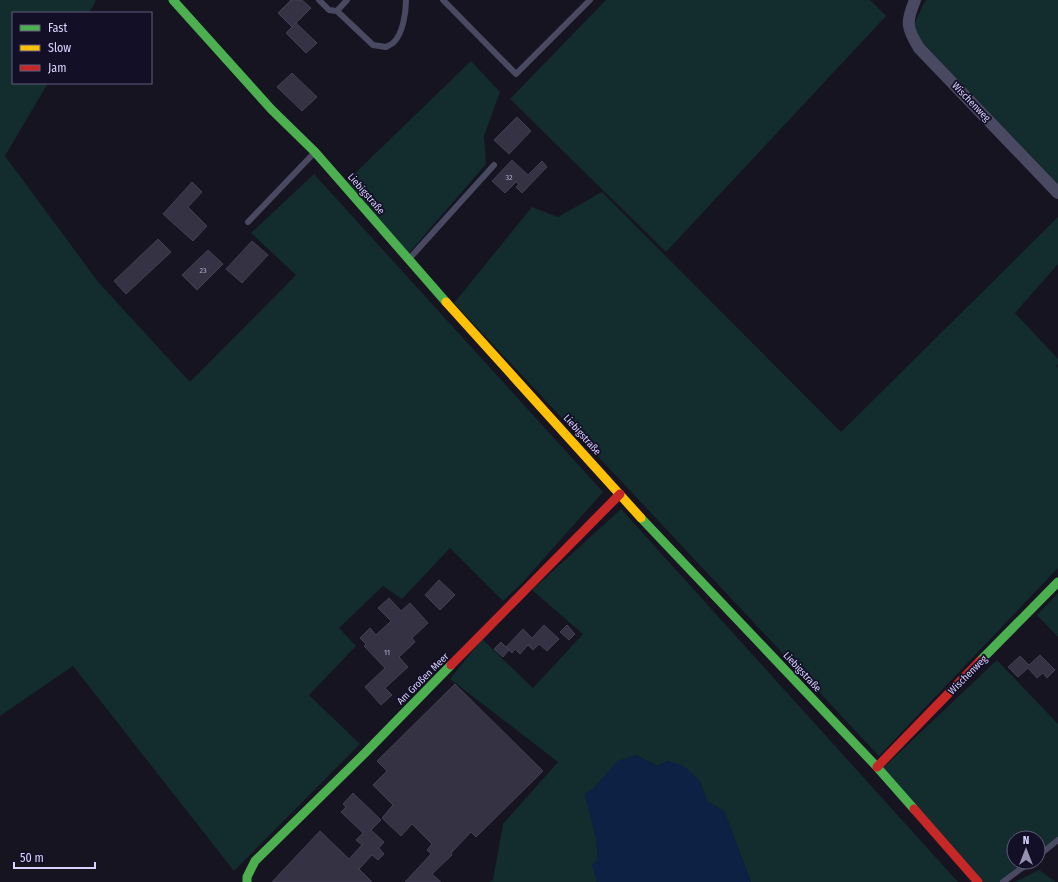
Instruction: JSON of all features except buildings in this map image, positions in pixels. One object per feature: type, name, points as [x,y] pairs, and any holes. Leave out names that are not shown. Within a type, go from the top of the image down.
[{"type":"street","name":"Liebigstraße","points":[[173,0],[271,109],[315,152],[408,260],[620,494],[877,767],[978,882]]},
{"type":"street","name":"Wischenweg","points":[[915,0],[908,17],[910,34],[919,48],[1058,193]]},
{"type":"street","name":"Am Großen Meer","points":[[247,882],[247,877],[255,861],[371,747],[620,494]]},
{"type":"street","name":"Wischenweg","points":[[877,767],[1058,582]]},
{"type":"lane","points":[[319,0],[329,10],[336,11],[373,45],[386,47],[394,42],[401,28],[406,12],[406,0]]},
{"type":"lane","points":[[336,11],[347,0]]},
{"type":"lane","points":[[443,0],[516,74],[590,0]]},
{"type":"lane","points":[[248,222],[315,152]]},
{"type":"lane","points":[[408,260],[494,165]]},
{"type":"lane","points":[[1046,850],[1058,840]]},
{"type":"lane","points":[[1003,882],[1019,870]]},
{"type":"green space","points":[[0,0],[95,0],[96,1],[90,12],[12,12],[12,84],[47,84],[5,156],[99,283],[190,382],[296,275],[251,233],[314,174],[603,492],[523,582],[503,601],[450,548],[402,599],[383,586],[339,628],[356,646],[309,695],[360,744],[234,871],[73,666],[0,716]]},
{"type":"green space","points":[[606,0],[870,0],[886,16],[666,252],[510,99]]},
{"type":"green space","points":[[927,0],[1058,0],[1058,184],[916,36],[914,24],[924,3]]},
{"type":"green space","points":[[471,61],[500,92],[484,136],[486,164],[409,253],[347,181]]},
{"type":"green space","points":[[602,192],[841,432],[1058,217],[1058,264],[1015,313],[1058,359],[1058,364],[1056,366],[1058,368],[1058,568],[879,756],[454,303],[532,207],[558,217]]},
{"type":"green space","points":[[621,509],[958,882],[751,882],[724,811],[707,801],[699,780],[668,761],[657,766],[636,755],[602,779],[593,789],[585,794],[596,838],[598,859],[593,865],[597,882],[489,882],[493,880],[503,824],[558,762],[450,679],[482,639],[533,688],[583,634],[532,590]]},
{"type":"green space","points":[[1058,593],[1058,637],[1037,615]]},
{"type":"green space","points":[[997,660],[1058,724],[1058,841],[1046,852],[1046,830],[1006,830],[1006,870],[1026,870],[999,882],[983,882],[883,768]]},
{"type":"green space","points":[[1039,870],[1056,882],[1015,882]]},
{"type":"water","points":[[636,755],[657,766],[668,761],[684,766],[699,780],[707,801],[724,811],[751,882],[597,882],[592,865],[598,859],[596,838],[585,794],[593,789],[617,761]]},
{"type":"traffic: fast","points":[[173,0],[271,109],[315,152],[446,302]]},
{"type":"traffic: fast","points":[[641,518],[877,767],[914,809]]},
{"type":"traffic: fast","points":[[980,661],[1058,582]]},
{"type":"traffic: fast","points":[[247,882],[247,877],[255,861],[365,753],[451,665]]},
{"type":"traffic: slow","points":[[446,302],[641,518]]},
{"type":"traffic: jam","points":[[451,665],[620,494]]},
{"type":"traffic: jam","points":[[877,767],[980,661]]},
{"type":"traffic: jam","points":[[914,809],[978,882]]}]
